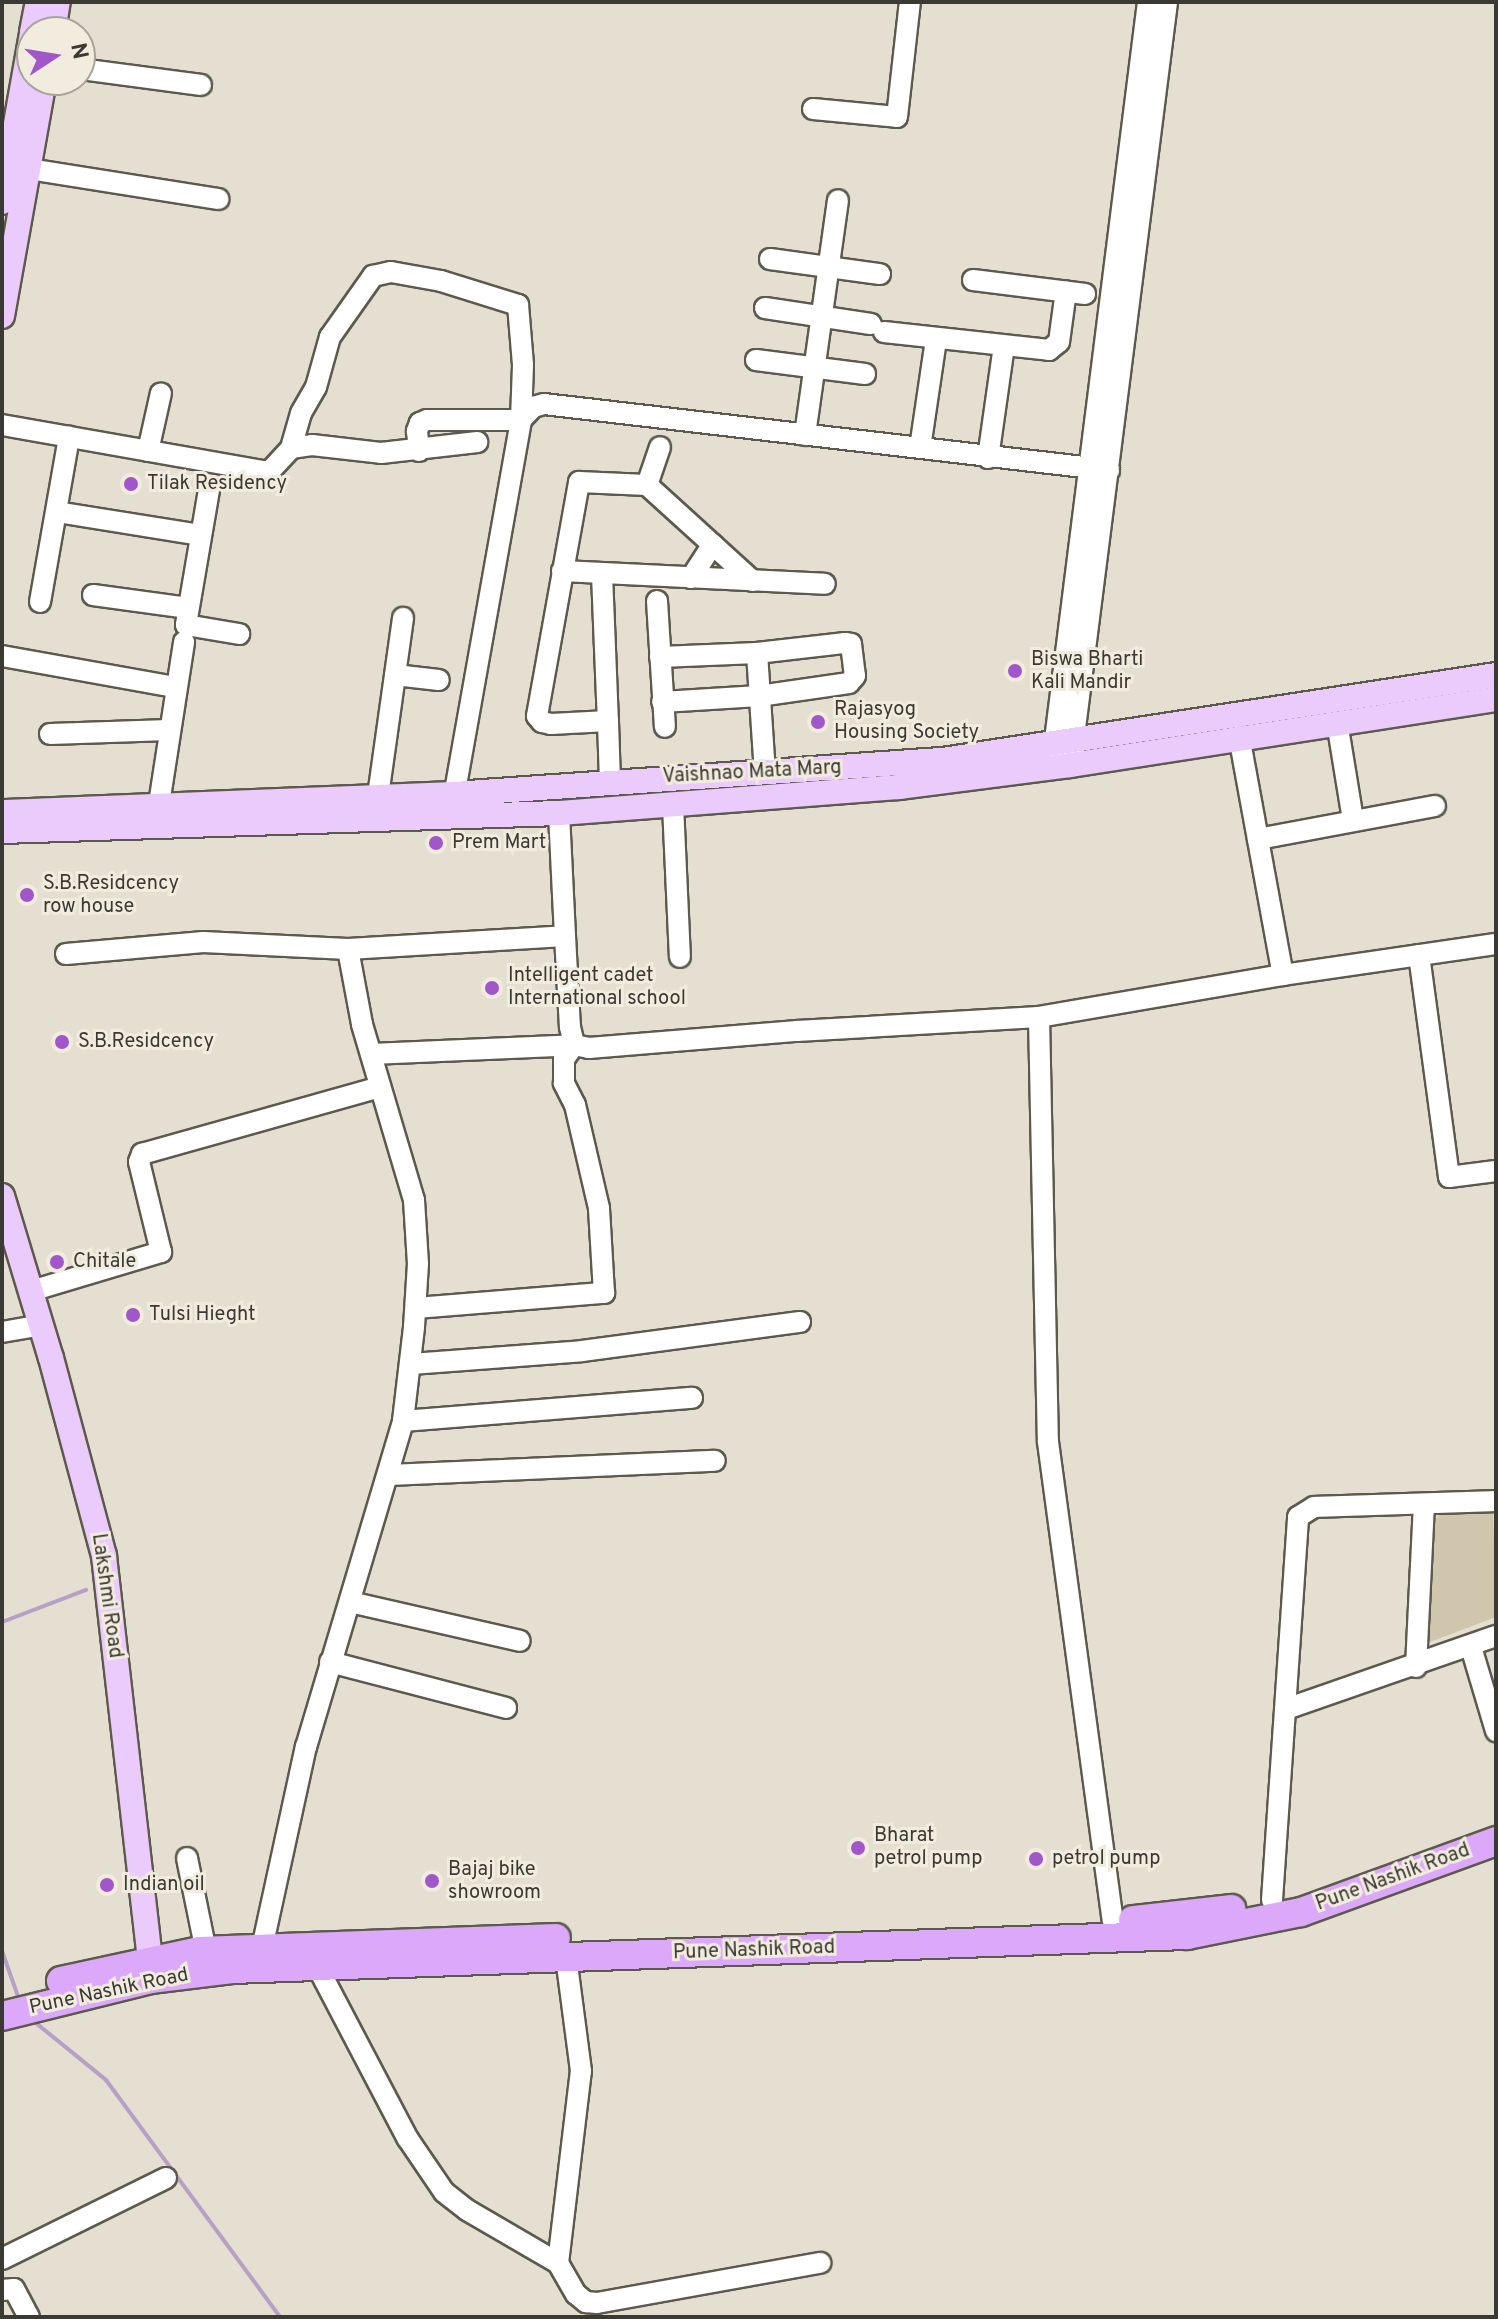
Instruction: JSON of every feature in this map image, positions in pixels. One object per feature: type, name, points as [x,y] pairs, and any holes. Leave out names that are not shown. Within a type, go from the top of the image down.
[{"type":"highway","name":"Pune Nashik Road","points":[[2,2016],[206,1951],[1113,1921],[1221,1911],[1272,1900],[1365,1871],[1496,1822]]},
{"type":"highway","name":"Pune Nashik Road","points":[[2,1996],[150,1970],[1187,1935],[1244,1926],[1301,1912],[1496,1841]]},
{"type":"main road","points":[[2,316],[13,167],[24,96]]},
{"type":"main road","points":[[2,202],[38,96]]},
{"type":"main road","name":"Vaishnao Mata Marg","points":[[2,831],[453,805],[610,782],[943,760],[1496,675]]},
{"type":"main road","name":"Vaishnao Mata Marg","points":[[2,812],[378,796],[559,813],[673,805],[899,787],[1061,766],[1239,736],[1496,699]]},
{"type":"main road","name":"Lakshmi Road","points":[[2,1196],[104,1556],[150,1970]]},
{"type":"street","points":[[813,109],[897,117],[910,2]]},
{"type":"street","points":[[1099,470],[1148,2]]},
{"type":"street","points":[[1061,766],[1099,470],[1167,2]]},
{"type":"street","points":[[96,71],[201,85]]},
{"type":"street","points":[[13,167],[218,199]]},
{"type":"street","points":[[805,435],[838,200]]},
{"type":"street","points":[[770,259],[880,274]]},
{"type":"street","points":[[2,425],[269,472],[291,448],[301,413],[316,387],[330,337],[373,276],[391,272],[441,281],[518,305],[523,365],[521,420],[453,805]]},
{"type":"street","points":[[765,308],[822,315],[936,339],[1049,350],[1055,347],[1076,293],[973,280]]},
{"type":"street","points":[[920,448],[936,339]]},
{"type":"street","points":[[988,458],[1004,346]]},
{"type":"street","points":[[756,360],[865,374]]},
{"type":"street","points":[[148,451],[161,393]]},
{"type":"street","points":[[419,451],[417,431],[420,423],[427,420],[521,420],[533,407],[544,404],[1099,470]]},
{"type":"street","points":[[40,602],[69,437]]},
{"type":"street","points":[[291,448],[312,445],[354,453],[419,451],[477,442]]},
{"type":"street","points":[[647,485],[660,447]]},
{"type":"street","points":[[608,721],[551,724],[542,722],[537,716],[579,482],[647,485],[753,581]]},
{"type":"street","points":[[209,490],[186,625],[239,634]]},
{"type":"street","points":[[57,512],[201,535]]},
{"type":"street","points":[[691,578],[713,544]]},
{"type":"street","points":[[562,571],[825,584]]},
{"type":"street","points":[[602,574],[610,782]]},
{"type":"street","points":[[93,595],[188,608]]},
{"type":"street","points":[[657,601],[665,727]]},
{"type":"street","points":[[378,796],[403,618]]},
{"type":"street","points":[[159,804],[184,642]]},
{"type":"street","points":[[660,657],[757,653],[851,644],[855,676],[849,683],[759,696],[662,702]]},
{"type":"street","points":[[757,653],[765,773]]},
{"type":"street","points":[[2,656],[175,687]]},
{"type":"street","points":[[395,675],[439,680]]},
{"type":"street","points":[[1337,722],[1353,820]]},
{"type":"street","points":[[50,734],[169,730]]},
{"type":"street","points":[[1239,736],[1283,975]]},
{"type":"street","points":[[673,805],[680,957]]},
{"type":"street","points":[[1258,839],[1435,806]]},
{"type":"street","points":[[416,1308],[604,1293],[599,1208],[575,1105],[564,1083],[564,1059],[574,1045],[559,813]]},
{"type":"street","points":[[66,954],[203,942],[348,949],[565,936]]},
{"type":"street","points":[[371,1054],[574,1045],[611,1047],[797,1031],[1039,1017],[1283,975],[1496,944]]},
{"type":"street","points":[[262,1948],[290,1812],[330,1662],[403,1421],[416,1308],[418,1264],[414,1200],[371,1054],[348,949]]},
{"type":"street","points":[[1419,955],[1449,1177],[1496,1171]]},
{"type":"street","points":[[1039,1017],[1048,1442],[1113,1921]]},
{"type":"street","points":[[31,1291],[161,1252],[139,1162],[142,1154],[380,1087]]},
{"type":"street","points":[[411,1364],[582,1351],[800,1322]]},
{"type":"street","points":[[2,1332],[41,1325]]},
{"type":"street","points":[[403,1421],[692,1398]]},
{"type":"street","points":[[389,1475],[715,1461]]},
{"type":"street","points":[[1272,1900],[1298,1517],[1314,1507],[1496,1501]]},
{"type":"street","points":[[1416,1667],[1424,1504]]},
{"type":"street","points":[[350,1602],[520,1641]]},
{"type":"street","points":[[1286,1709],[1416,1667],[1496,1636]]},
{"type":"street","points":[[1471,1647],[1496,1731]]},
{"type":"street","points":[[330,1662],[506,1708]]},
{"type":"street","points":[[187,1858],[206,1951]]},
{"type":"street","points":[[558,2263],[581,2071],[566,1957]]},
{"type":"street","points":[[317,1966],[408,2139],[444,2192],[467,2210],[558,2263],[576,2294],[586,2302],[597,2303],[820,2263]]},
{"type":"street","points":[[29,2317],[8,2289],[2,2262],[166,2178]]},
{"type":"shaded area","points":[[1493,1509],[1496,1617],[1430,1642],[1425,1637],[1432,1522],[1443,1512]]},
{"type":"waterway","points":[[2,1622],[86,1590]]},
{"type":"waterway","points":[[2,1951],[20,2002]]},
{"type":"waterway","points":[[31,2019],[106,2080],[280,2317]]},
{"type":"place","name":"Tilak Residency","points":[[131,484]]},
{"type":"place","name":"Biswa Bharti Kali Mandir","points":[[1015,671]]},
{"type":"place","name":"Rajasyog Housing Society","points":[[818,722]]},
{"type":"place","name":"Prem Mart","points":[[436,843]]},
{"type":"place","name":"S.B.Residcency row house","points":[[27,895]]},
{"type":"place","name":"Intelligent cadet International school","points":[[492,988]]},
{"type":"place","name":"S.B.Residcency","points":[[62,1042]]},
{"type":"place","name":"Chitale","points":[[57,1262]]},
{"type":"place","name":"Tulsi Hieght","points":[[133,1315]]},
{"type":"place","name":"Bharat petrol pump","points":[[858,1848]]},
{"type":"place","name":"petrol pump","points":[[1036,1859]]},
{"type":"place","name":"Bajaj bike showroom","points":[[432,1881]]},
{"type":"place","name":"Indian oil","points":[[107,1885]]}]
